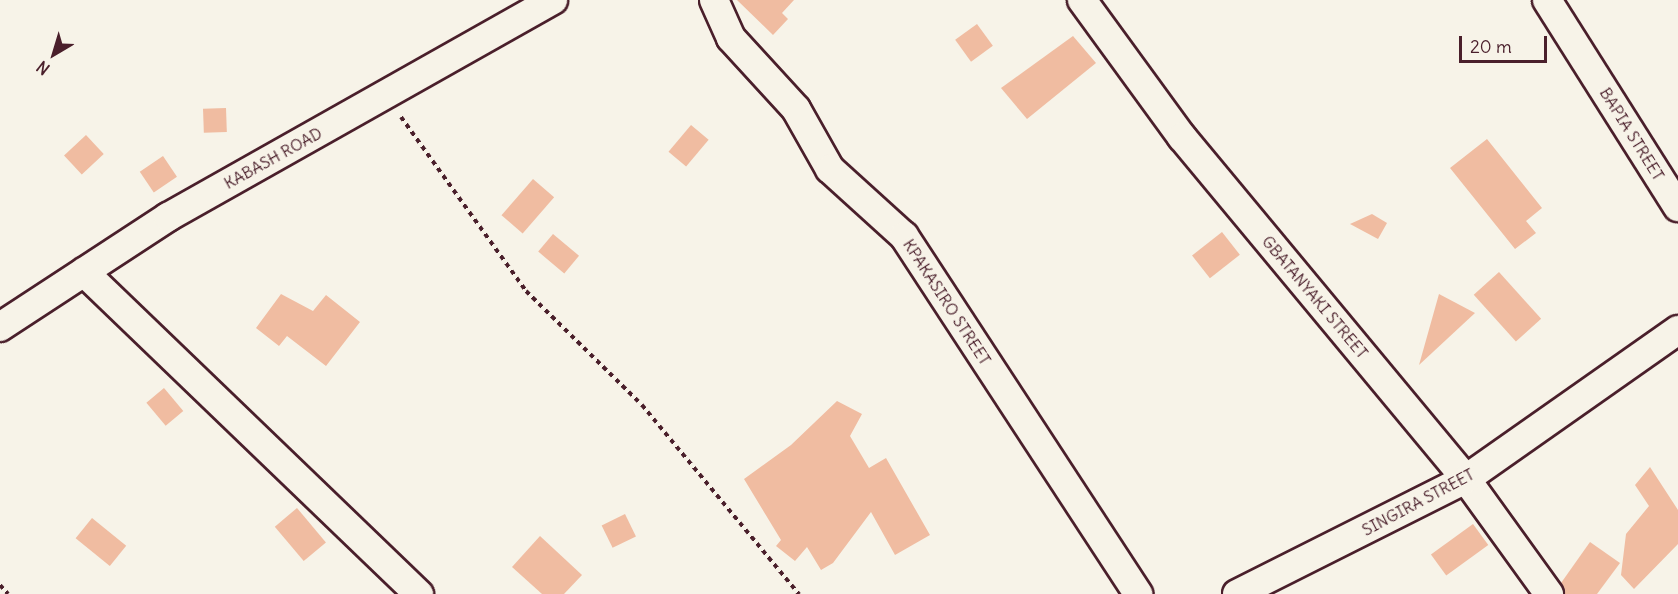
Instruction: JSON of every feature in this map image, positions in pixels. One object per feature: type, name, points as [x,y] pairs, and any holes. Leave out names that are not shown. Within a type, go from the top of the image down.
[{"type":"street","name":"KABASH ROAD","points":[[0,327],[168,217],[553,0]]},
{"type":"street","name":"KPAKASIRO STREET","points":[[714,0],[731,38],[796,109],[830,169],[904,236],[1138,594]]},
{"type":"street","name":"GBATANYAKI STREET","points":[[1082,0],[1182,137],[1466,479],[1549,594]]},
{"type":"street","name":"BAPIA STREET","points":[[1547,0],[1678,207]]},
{"type":"street","points":[[84,272],[419,594]]},
{"type":"street","name":"SINGIRA STREET","points":[[1237,594],[1466,479],[1678,330]]},
{"type":"path","points":[[385,95],[526,291],[642,405],[799,594]]},
{"type":"path","points":[[0,585],[8,594]]},
{"type":"building","points":[[737,0],[794,0],[782,13],[788,19],[773,35]]},
{"type":"building","points":[[977,24],[993,46],[971,62],[955,40]]},
{"type":"building","points":[[1073,36],[1096,63],[1027,119],[1001,88]]},
{"type":"building","points":[[226,108],[227,132],[204,133],[203,109]]},
{"type":"building","points":[[691,125],[709,140],[686,167],[669,152]]},
{"type":"building","points":[[86,135],[104,154],[82,174],[64,155]]},
{"type":"building","points":[[1487,139],[1542,208],[1526,221],[1536,233],[1515,249],[1450,168]]},
{"type":"building","points":[[163,156],[177,177],[154,192],[140,172]]},
{"type":"building","points":[[533,179],[554,197],[523,234],[502,215]]},
{"type":"building","points":[[1372,214],[1387,223],[1378,239],[1350,224]]},
{"type":"building","points":[[1222,232],[1240,255],[1210,278],[1192,255]]},
{"type":"building","points":[[553,234],[579,256],[564,273],[538,252]]},
{"type":"building","points":[[1499,272],[1541,319],[1516,342],[1474,295]]},
{"type":"building","points":[[281,294],[313,311],[326,295],[360,322],[326,366],[287,336],[279,346],[256,328]]},
{"type":"building","points":[[1439,294],[1475,313],[1419,365]]},
{"type":"building","points":[[164,388],[183,411],[166,426],[146,403]]},
{"type":"building","points":[[837,401],[862,414],[850,436],[869,468],[886,458],[930,535],[895,555],[871,512],[833,563],[821,570],[807,547],[795,561],[776,546],[781,540],[744,479],[791,445]]},
{"type":"building","points":[[1650,467],[1678,510],[1678,544],[1634,589],[1621,575],[1626,534],[1649,506],[1635,485]]},
{"type":"building","points":[[297,508],[326,542],[304,561],[275,527]]},
{"type":"building","points":[[625,514],[636,536],[613,548],[602,525]]},
{"type":"building","points":[[92,518],[126,546],[110,566],[76,538]]},
{"type":"building","points":[[1473,524],[1488,545],[1446,576],[1431,555]]},
{"type":"building","points":[[540,536],[582,575],[564,594],[542,594],[512,567]]},
{"type":"building","points":[[1590,542],[1620,563],[1597,594],[1565,594],[1561,583]]}]
